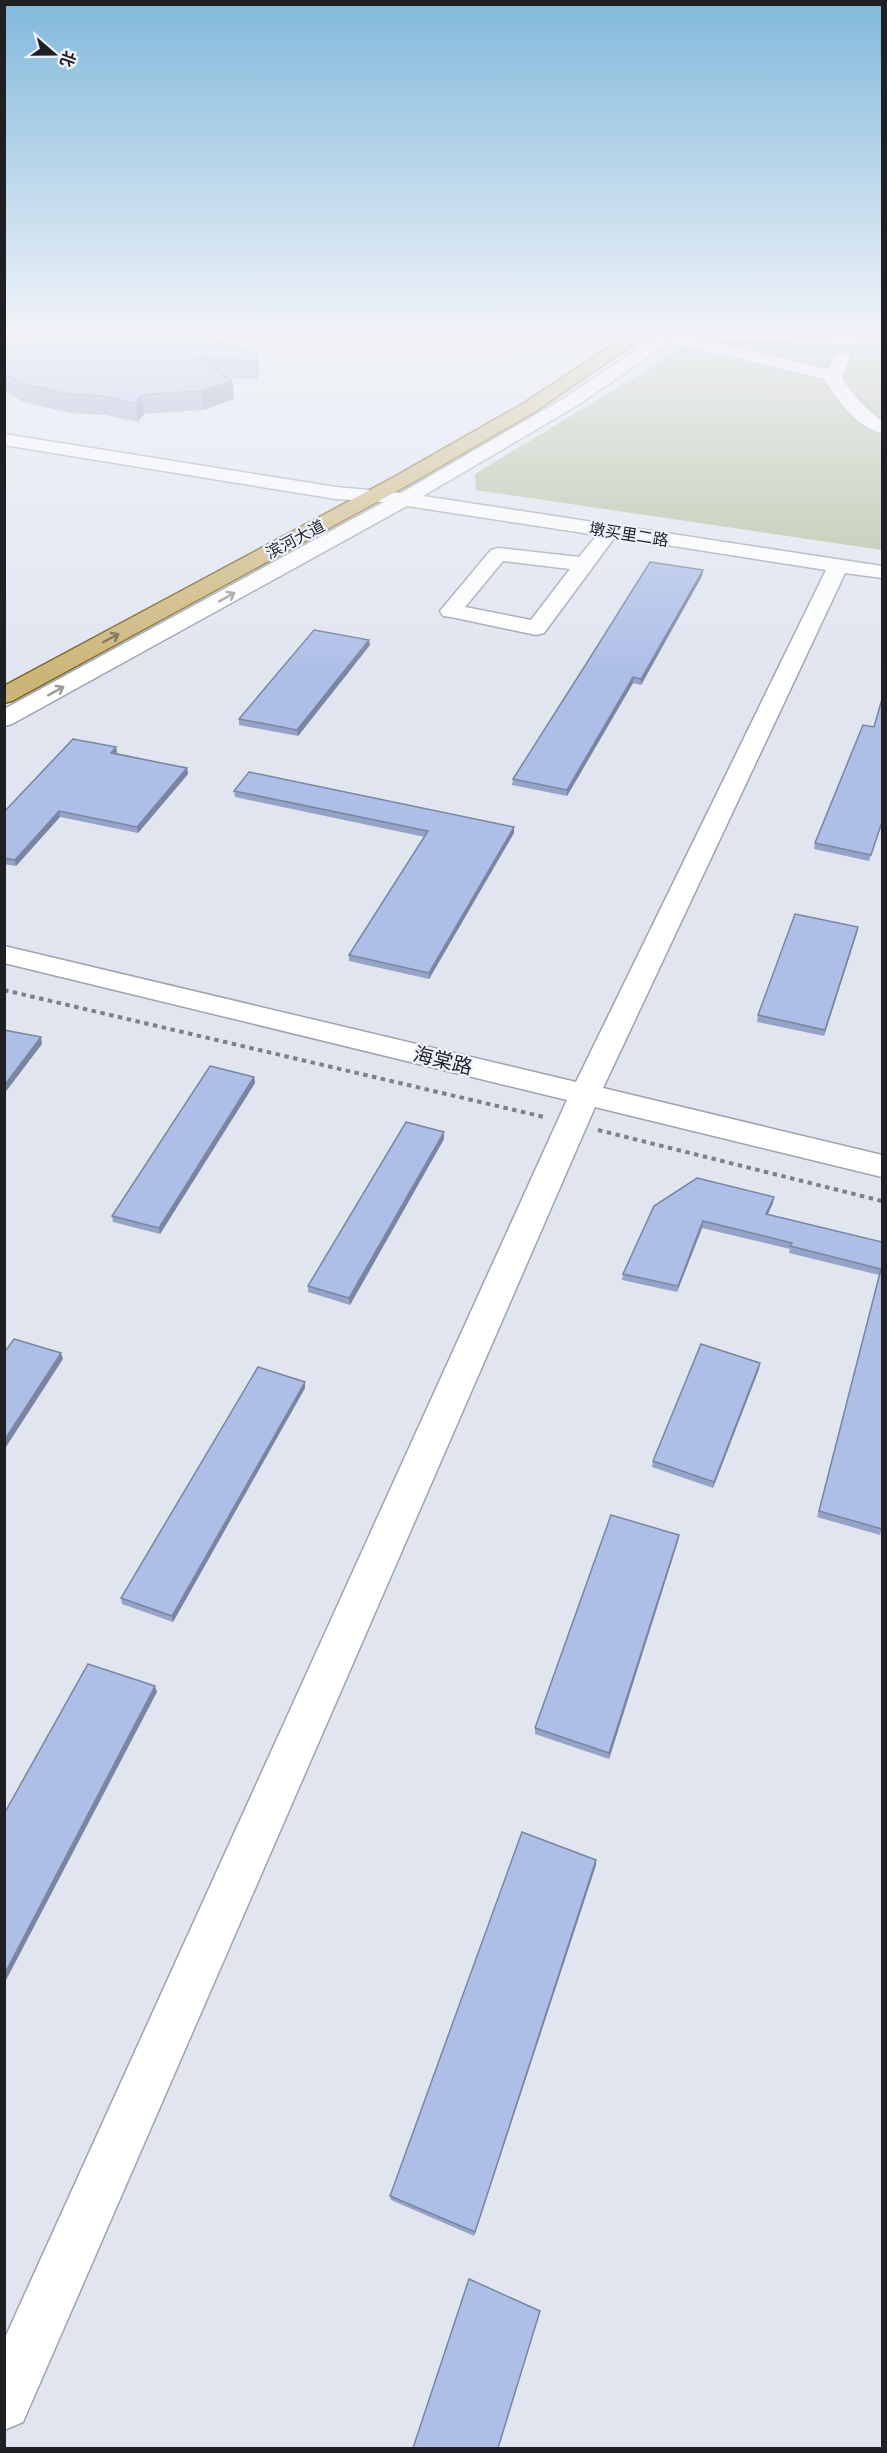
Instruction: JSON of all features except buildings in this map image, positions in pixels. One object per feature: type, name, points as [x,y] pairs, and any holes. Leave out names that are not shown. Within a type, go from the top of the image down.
[{"type":"main road","name":"滨河大道","points":[[4,696],[371,486],[447,448]]},
{"type":"main road","name":"滨河大道","points":[[305,509],[342,489],[371,486]]},
{"type":"street","points":[[68,448],[342,489]]},
{"type":"street","points":[[106,448],[342,489]]},
{"type":"street","points":[[4,719],[404,499],[491,448]]},
{"type":"street","name":"墩买里二路","points":[[371,486],[404,499],[882,572]]},
{"type":"street","points":[[584,564],[498,554],[451,611],[536,628],[610,531]]},
{"type":"street","points":[[4,2403],[583,1099],[838,566]]},
{"type":"street","name":"海棠路","points":[[4,941],[583,1099],[882,1150]]},
{"type":"street","name":"海棠路","points":[[4,954],[583,1099],[882,1166]]},
{"type":"path","points":[[4,990],[583,1099],[882,1201]]},
{"type":"green space","points":[[517,448],[882,448],[882,550],[476,490],[475,474]]}]
